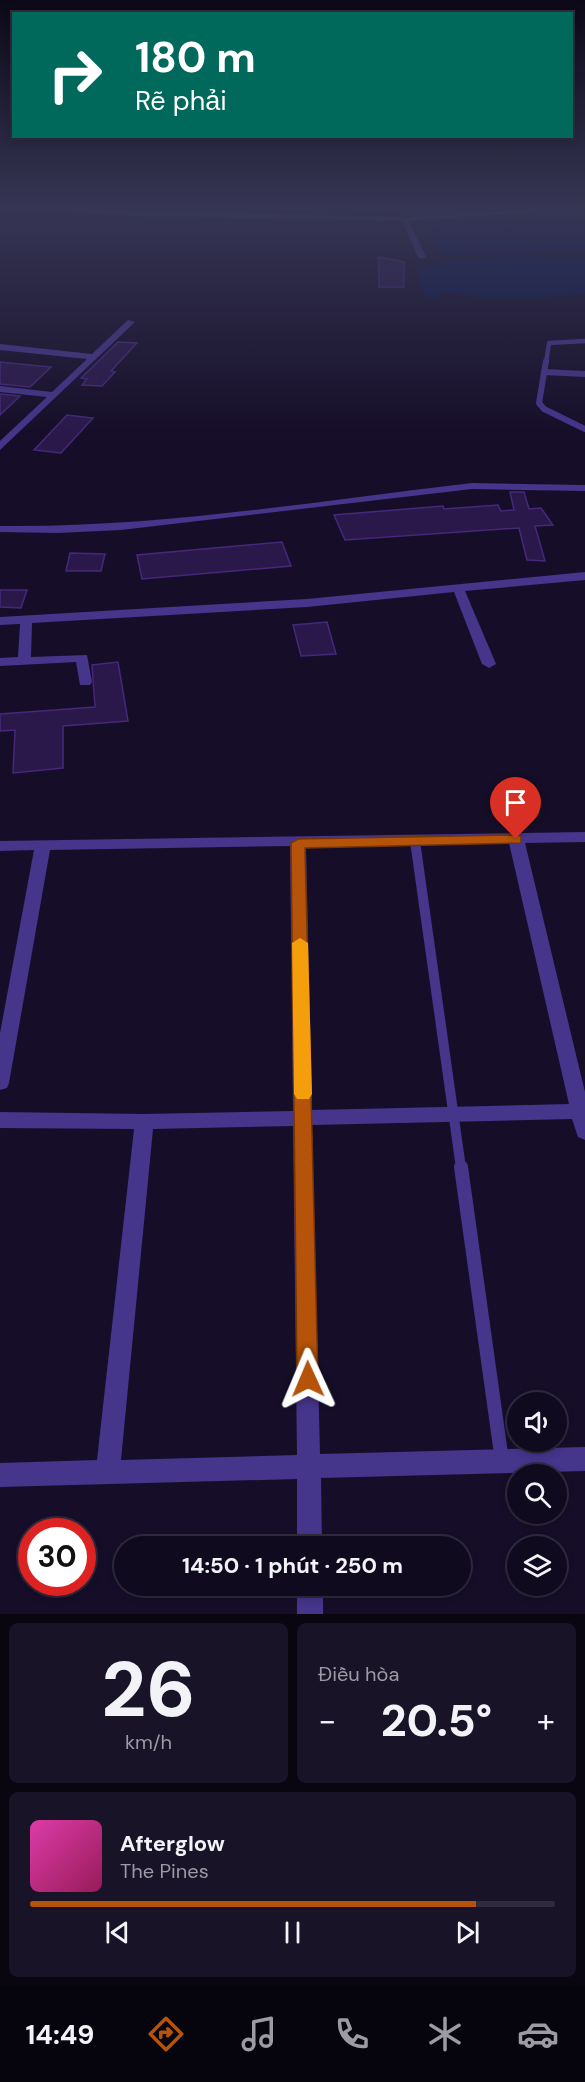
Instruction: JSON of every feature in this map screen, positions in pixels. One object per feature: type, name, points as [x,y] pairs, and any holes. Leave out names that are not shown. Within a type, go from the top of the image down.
[{"type":"street","points":[[0,447],[131,322]]},
{"type":"street","points":[[0,347],[94,357]]},
{"type":"street","points":[[0,389],[54,395]]},
{"type":"street","points":[[0,529],[58,530],[121,527],[472,486],[585,488]]},
{"type":"street","points":[[0,621],[307,603],[585,576]]},
{"type":"street","points":[[458,588],[489,664]]},
{"type":"street","points":[[24,660],[26,620]]},
{"type":"street","points":[[0,662],[82,658],[85,682]]},
{"type":"street","points":[[0,846],[416,842],[585,837]]},
{"type":"street","points":[[516,839],[583,1111],[585,1132]]},
{"type":"street","points":[[298,843],[310,1536]]},
{"type":"street","points":[[0,1083],[43,846]]},
{"type":"street","points":[[0,1120],[144,1122],[583,1111]]},
{"type":"street","points":[[108,1472],[144,1122]]},
{"type":"street","points":[[0,1475],[585,1458]]},
{"type":"street","points":[[310,1596],[310,1614]]},
{"type":"lane","points":[[585,341],[549,343],[539,403],[544,409],[585,429]]},
{"type":"lane","points":[[544,372],[585,374]]},
{"type":"lane","points":[[416,842],[502,1461]]},
{"type":"shaded area","points":[[420,283],[585,283],[585,294],[510,298],[439,293],[434,300],[423,291]]},
{"type":"building","points":[[379,283],[404,283],[404,287],[379,287]]},
{"type":"building","points":[[118,342],[137,343],[111,371],[115,372],[102,386],[82,385],[87,379],[81,378]]},
{"type":"building","points":[[0,362],[51,367],[30,387],[0,384]]},
{"type":"building","points":[[0,394],[20,396],[0,415]]},
{"type":"building","points":[[67,415],[93,418],[61,453],[34,450]]},
{"type":"building","points":[[510,492],[524,492],[529,509],[541,508],[553,525],[535,526],[545,561],[527,560],[519,528],[345,540],[334,515],[443,506],[444,509],[498,505],[501,511],[514,510]]},
{"type":"building","points":[[282,542],[291,566],[142,579],[137,555]]},
{"type":"building","points":[[70,553],[105,554],[101,571],[66,571]]},
{"type":"building","points":[[0,590],[27,590],[21,608],[0,607]]},
{"type":"building","points":[[327,622],[336,654],[301,656],[293,625]]},
{"type":"building","points":[[118,662],[128,721],[63,726],[63,768],[13,773],[15,730],[0,731],[0,714],[95,707],[92,665]]},
{"type":"slow traffic","points":[[300,943],[303,1094]]},
{"type":"route","points":[[308,1379],[298,843],[516,839]]}]
